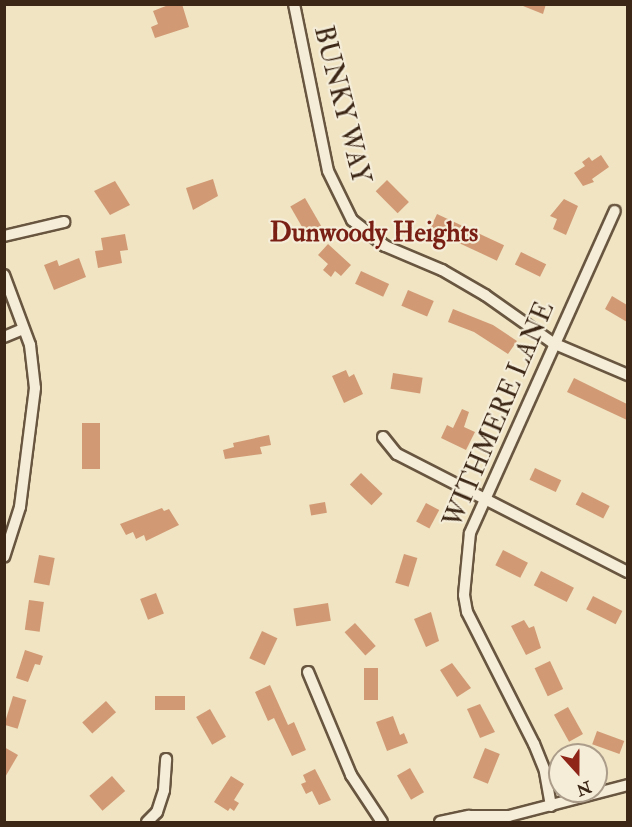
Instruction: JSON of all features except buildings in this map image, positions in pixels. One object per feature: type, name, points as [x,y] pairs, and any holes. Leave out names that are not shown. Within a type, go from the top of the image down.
[{"type":"street","name":"BUNKY WAY","points":[[294,4],[328,171],[352,220],[385,246],[442,270],[485,295],[553,343],[627,375]]},
{"type":"street","name":"WITHMERE LANE","points":[[551,806],[545,771],[534,744],[467,612],[464,595],[470,533],[553,343],[615,211]]},
{"type":"street","points":[[4,236],[64,222]]},
{"type":"street","points":[[4,275],[33,365],[33,421],[20,507],[5,553]]},
{"type":"street","points":[[4,337],[23,329]]},
{"type":"street","points":[[383,437],[397,454],[627,572]]},
{"type":"street","points":[[308,672],[351,776],[382,822]]},
{"type":"street","points":[[147,822],[157,812],[161,801],[166,759]]},
{"type":"street","points":[[440,822],[469,816],[509,816],[627,785]]},
{"type":"district","name":"Dunwoody Heights","points":[[374,233]]}]
